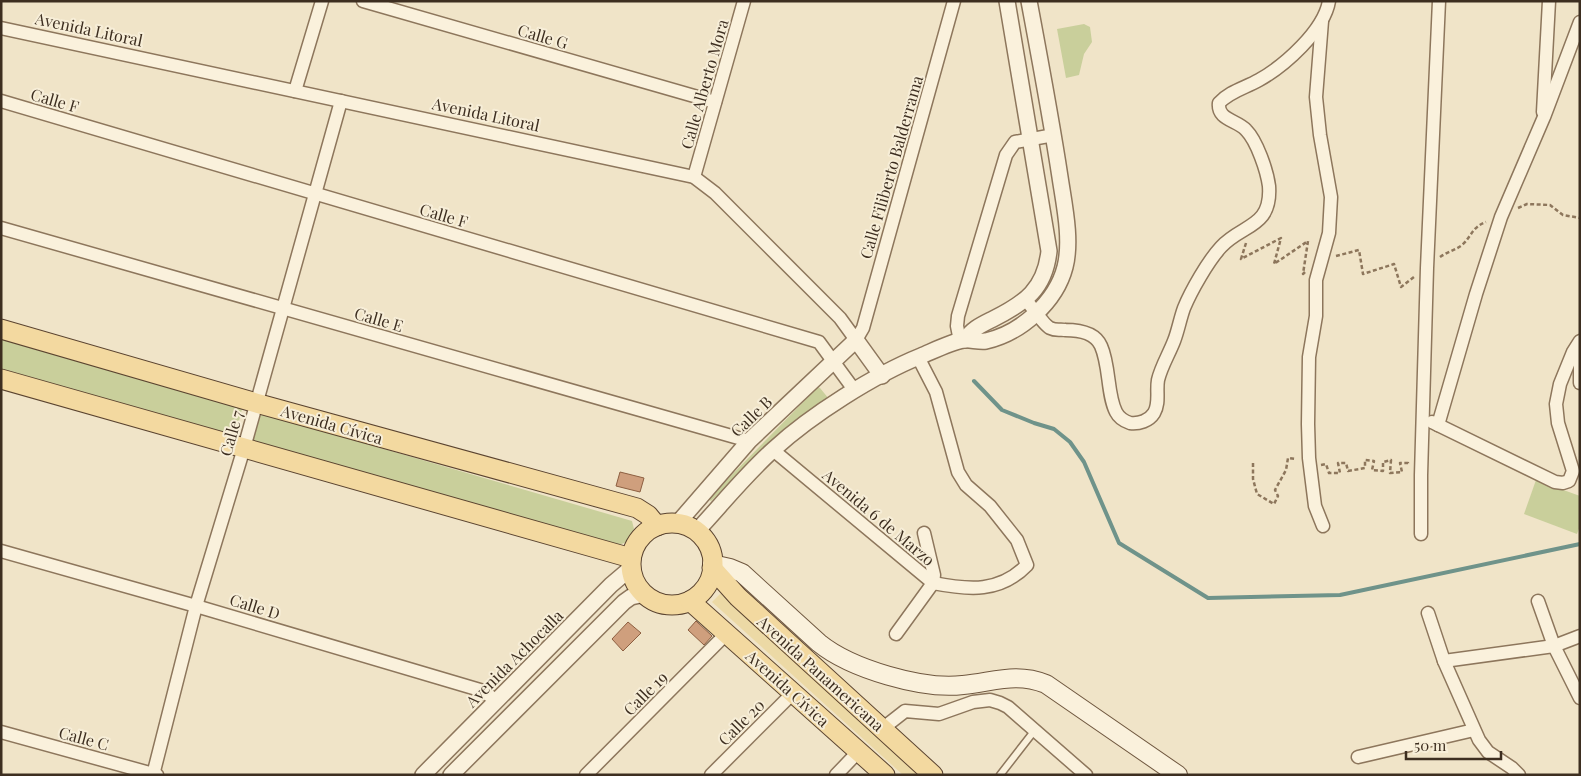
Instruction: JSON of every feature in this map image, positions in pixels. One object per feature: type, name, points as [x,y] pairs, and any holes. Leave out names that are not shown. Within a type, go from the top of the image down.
[{"type":"main road","name":"Avenida Cívica","points":[[1,329],[256,403],[637,508],[648,515],[657,526]]},
{"type":"main road","points":[[1,380],[244,448],[631,563]]},
{"type":"main road","points":[[668,523],[677,524],[687,526],[704,539],[709,548],[712,566],[708,584],[703,590],[690,601],[671,606],[656,602],[644,594],[635,582],[631,563],[639,540],[646,532],[668,523]]},
{"type":"main road","points":[[712,566],[730,568],[742,573],[832,653],[856,665],[923,684],[946,686],[1022,677],[1033,678],[1046,684],[1178,775]]},
{"type":"main road","name":"Avenida Panamericana","points":[[712,566],[738,597],[933,775]]},
{"type":"main road","name":"Avenida Cívica","points":[[690,601],[885,775]]},
{"type":"street","points":[[295,91],[322,1]]},
{"type":"street","name":"Calle G","points":[[362,1],[715,102]]},
{"type":"street","name":"Calle Alberto Mora","points":[[694,177],[744,1]]},
{"type":"street","name":"Calle Filiberto Balderrama","points":[[856,340],[863,328],[954,1]]},
{"type":"street","points":[[962,341],[969,332],[1008,312],[1033,293],[1043,276],[1049,251],[1007,1]]},
{"type":"street","points":[[696,532],[773,450],[801,427],[855,391],[918,357],[962,341],[985,341],[1009,333],[1038,313],[1060,282],[1066,265],[1065,211],[1054,135],[1029,1]]},
{"type":"street","points":[[1323,526],[1316,506],[1310,465],[1309,357],[1316,316],[1316,280],[1329,233],[1331,197],[1320,135],[1316,97],[1322,21],[1329,1]]},
{"type":"street","points":[[1421,534],[1427,268],[1439,1]]},
{"type":"street","points":[[1544,117],[1548,1]]},
{"type":"street","points":[[1026,300],[1048,328],[1086,332],[1095,337],[1100,344],[1106,361],[1116,414],[1124,421],[1132,423],[1139,423],[1154,414],[1158,402],[1158,379],[1190,296],[1222,246],[1255,223],[1262,217],[1267,208],[1269,185],[1264,166],[1252,137],[1246,129],[1222,116],[1218,108],[1219,103],[1240,88],[1258,80],[1280,65],[1302,46],[1322,21]]},
{"type":"street","points":[[1438,425],[1476,294],[1501,217],[1544,117],[1580,22]]},
{"type":"street","name":"Avenida Litoral","points":[[1,28],[694,177],[715,193],[840,318],[882,376]]},
{"type":"street","name":"Calle F","points":[[1,101],[819,342],[855,391]]},
{"type":"street","name":"Calle 7","points":[[154,774],[196,606],[244,448],[341,101]]},
{"type":"street","points":[[962,341],[957,326],[958,316],[1006,155],[1015,142],[1054,135]]},
{"type":"street","name":"Calle E","points":[[1,228],[749,441]]},
{"type":"street","name":"Calle B","points":[[677,524],[749,441],[856,340]]},
{"type":"street","points":[[1423,418],[1555,482],[1563,483],[1569,481],[1574,471],[1558,423],[1556,404],[1560,384],[1573,352],[1580,341]]},
{"type":"street","name":"Avenida 6 de Marzo","points":[[773,450],[933,583],[967,588],[990,586],[1005,582],[1017,575],[1027,565],[1016,540],[990,506],[966,485],[958,472],[936,392],[918,357]]},
{"type":"street","points":[[1580,357],[1580,383]]},
{"type":"street","points":[[896,634],[933,583],[934,575],[924,532]]},
{"type":"street","name":"Calle D","points":[[1,551],[196,606],[480,690],[496,701]]},
{"type":"street","name":"Avenida Achocalla","points":[[423,775],[612,585],[631,563]]},
{"type":"street","points":[[451,775],[624,602],[631,597],[644,594]]},
{"type":"street","points":[[1538,601],[1554,646],[1580,698]]},
{"type":"street","points":[[1428,613],[1444,661],[1479,740],[1488,752],[1519,775]]},
{"type":"street","name":"Calle 19","points":[[586,775],[727,633]]},
{"type":"street","points":[[1444,661],[1554,646],[1580,636]]},
{"type":"street","name":"Calle 20","points":[[711,775],[793,693]]},
{"type":"street","points":[[882,729],[905,711],[939,714],[973,702],[990,700],[1008,707],[1086,775]]},
{"type":"street","points":[[1358,757],[1474,730]]},
{"type":"street","name":"Calle C","points":[[1,732],[154,774]]},
{"type":"street","points":[[836,775],[859,751]]},
{"type":"lane","points":[[1000,775],[1035,730]]},
{"type":"path","points":[[1255,223],[1246,242],[1241,259],[1281,238],[1274,264],[1308,241],[1303,274],[1322,260],[1359,250],[1363,274],[1394,264],[1401,287],[1447,252],[1461,246],[1478,225],[1501,217],[1527,204],[1550,205],[1563,215],[1580,218]]},
{"type":"path","points":[[1253,463],[1253,479],[1257,494],[1274,504],[1278,496],[1275,490],[1286,470],[1288,458]]},
{"type":"path","points":[[1310,465],[1326,464],[1329,473],[1340,473],[1338,463],[1346,463],[1348,471],[1365,468],[1365,460],[1374,461],[1372,470],[1383,471],[1383,462],[1392,460],[1390,473],[1402,472],[1400,463],[1408,463],[1407,475],[1421,475]]},
{"type":"green space","points":[[1084,24],[1090,27],[1092,42],[1084,54],[1079,75],[1066,78],[1057,29]]},
{"type":"green space","points":[[1,339],[242,409],[235,437],[1,370]]},
{"type":"green space","points":[[818,387],[829,401],[794,421],[711,501],[708,499]]},
{"type":"green space","points":[[260,413],[632,521],[634,529],[627,542],[616,546],[253,442]]},
{"type":"green space","points":[[1536,480],[1580,496],[1580,526],[1577,534],[1524,514]]},
{"type":"sand","points":[[721,593],[921,775],[903,775],[712,602]]},
{"type":"building","points":[[620,472],[644,478],[640,492],[616,486]]},
{"type":"building","points":[[696,621],[712,636],[704,645],[688,630]]},
{"type":"building","points":[[628,622],[641,633],[623,651],[612,639]]},
{"type":"waterway","points":[[974,381],[1002,410],[1054,429],[1070,442],[1084,462],[1119,543],[1208,598],[1340,595],[1580,544]]}]
